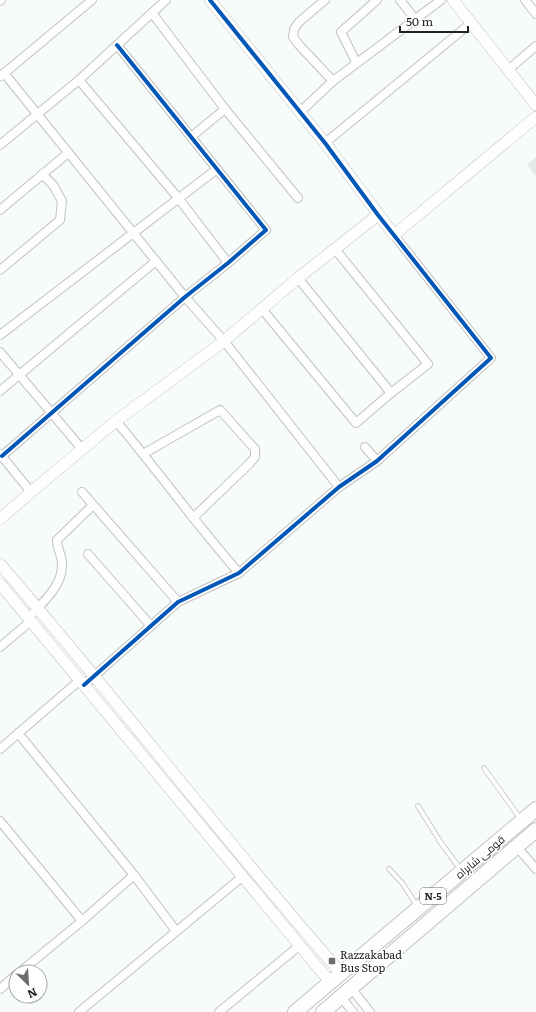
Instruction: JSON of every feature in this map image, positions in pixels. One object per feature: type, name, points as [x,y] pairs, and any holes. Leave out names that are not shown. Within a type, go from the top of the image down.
[{"type":"highway","name":"قومی شاہراہ","points":[[295,1012],[536,809]]},
{"type":"highway","name":"قومی شاہراہ","points":[[323,1012],[536,830]]},
{"type":"street","points":[[92,0],[2,75],[37,114],[185,297],[224,341],[339,487]]},
{"type":"street","points":[[0,145],[79,80],[166,0]]},
{"type":"street","points":[[325,0],[299,22],[294,29],[293,37],[298,45],[332,81]]},
{"type":"street","points":[[356,62],[341,32],[377,0]]},
{"type":"street","points":[[400,0],[415,19]]},
{"type":"street","points":[[300,112],[332,81],[441,0]]},
{"type":"street","points":[[453,0],[536,105]]},
{"type":"street","points":[[525,0],[536,14]]},
{"type":"street","points":[[0,749],[82,682],[94,676],[178,602],[239,573],[339,487],[377,461],[491,358],[378,215],[325,143],[215,2]]},
{"type":"street","points":[[152,13],[224,109],[298,198]]},
{"type":"street","points":[[325,143],[471,23]]},
{"type":"street","points":[[31,492],[1,455],[185,297],[228,263],[266,230],[117,45]]},
{"type":"street","points":[[508,70],[536,46]]},
{"type":"street","points":[[79,80],[179,199],[228,263]]},
{"type":"street","points":[[191,137],[224,109]]},
{"type":"street","points":[[394,235],[536,116]]},
{"type":"street","points":[[0,210],[68,153]]},
{"type":"street","points":[[0,335],[217,169]]},
{"type":"street","points":[[0,270],[60,220],[62,201],[53,185],[42,174]]},
{"type":"street","points":[[0,519],[116,421],[224,341],[298,278],[378,215]]},
{"type":"street","points":[[262,309],[356,423],[428,364],[336,249]]},
{"type":"street","points":[[0,391],[156,261]]},
{"type":"street","points":[[298,278],[391,393]]},
{"type":"street","points":[[0,352],[82,449]]},
{"type":"street","points":[[143,454],[220,410],[255,449],[255,457],[250,463],[193,518]]},
{"type":"street","points":[[116,421],[210,540],[239,573]]},
{"type":"street","points":[[365,447],[377,461]]},
{"type":"street","points":[[82,492],[178,602]]},
{"type":"street","points":[[0,647],[30,619],[56,587],[62,570],[62,559],[57,540],[94,505]]},
{"type":"street","points":[[88,554],[151,626]]},
{"type":"street","points":[[0,564],[126,714],[299,925],[336,978]]},
{"type":"street","points":[[0,584],[299,946],[336,978]]},
{"type":"street","points":[[115,723],[126,714]]},
{"type":"street","points":[[18,733],[134,875],[176,931]]},
{"type":"street","points":[[2,826],[82,921]]},
{"type":"street","points":[[516,847],[536,869]]},
{"type":"street","points":[[30,964],[82,921],[134,875]]},
{"type":"street","points":[[79,1012],[242,877]]},
{"type":"street","points":[[220,1012],[299,946]]},
{"type":"street","points":[[0,988],[8,982]]},
{"type":"street","points":[[346,993],[353,1012]]},
{"type":"street","points":[[346,993],[370,1012]]},
{"type":"lane","points":[[484,768],[522,821]]},
{"type":"lane","points":[[418,806],[441,843],[462,872]]},
{"type":"lane","points":[[389,869],[403,884],[418,908]]},
{"type":"shaded area","points":[[536,157],[536,177],[527,164]]},
{"type":"cycle path","points":[[84,685],[178,602],[239,573],[339,487],[377,461],[491,358],[378,215],[325,143],[210,0]]},
{"type":"cycle path","points":[[2,456],[185,297],[228,263],[266,230],[117,45]]},
{"type":"place","name":"Razzakabad Bus Stop","points":[[332,961]]}]
